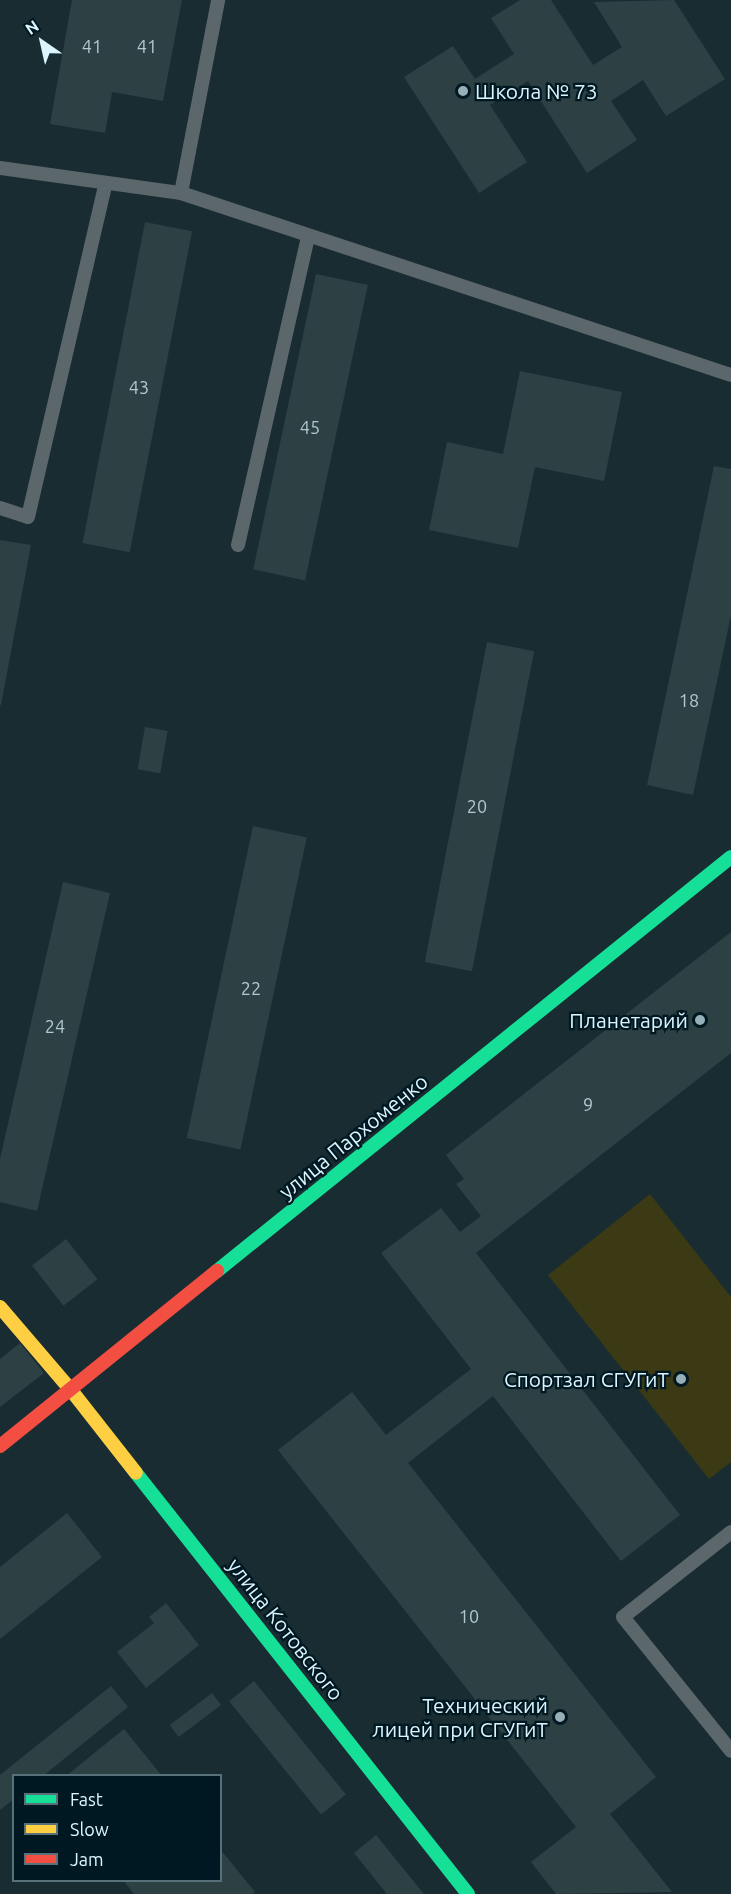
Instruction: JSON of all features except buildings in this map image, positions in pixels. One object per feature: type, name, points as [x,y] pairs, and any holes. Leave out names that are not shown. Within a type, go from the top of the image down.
[{"type":"street","name":"улица Пархоменко","points":[[0,1446],[731,857]]},
{"type":"street","name":"улица Котовского","points":[[0,1307],[71,1390],[468,1894]]},
{"type":"lane","points":[[181,194],[218,0]]},
{"type":"lane","points":[[0,168],[181,194],[308,238],[731,375]]},
{"type":"lane","points":[[0,508],[28,517],[106,183]]},
{"type":"lane","points":[[238,545],[308,238]]},
{"type":"lane","points":[[731,1532],[623,1617],[731,1751]]},
{"type":"shaded area","name":"Спортзал СГУГиТ","points":[[650,1194],[731,1297],[731,1462],[709,1479],[548,1275]]},
{"type":"traffic: fast","points":[[217,1271],[731,857]]},
{"type":"traffic: fast","points":[[136,1473],[468,1894]]},
{"type":"traffic: slow","points":[[0,1307],[71,1390],[136,1473]]},
{"type":"traffic: jam","points":[[0,1446],[217,1271]]},
{"type":"place","name":"Школа № 73","points":[[463,91]]},
{"type":"place","name":"Планетарий","points":[[700,1020]]},
{"type":"place","name":"Спортзал СГУГиТ","points":[[681,1379]]},
{"type":"place","name":"Технический лицей при СГУГиТ","points":[[560,1717]]}]
